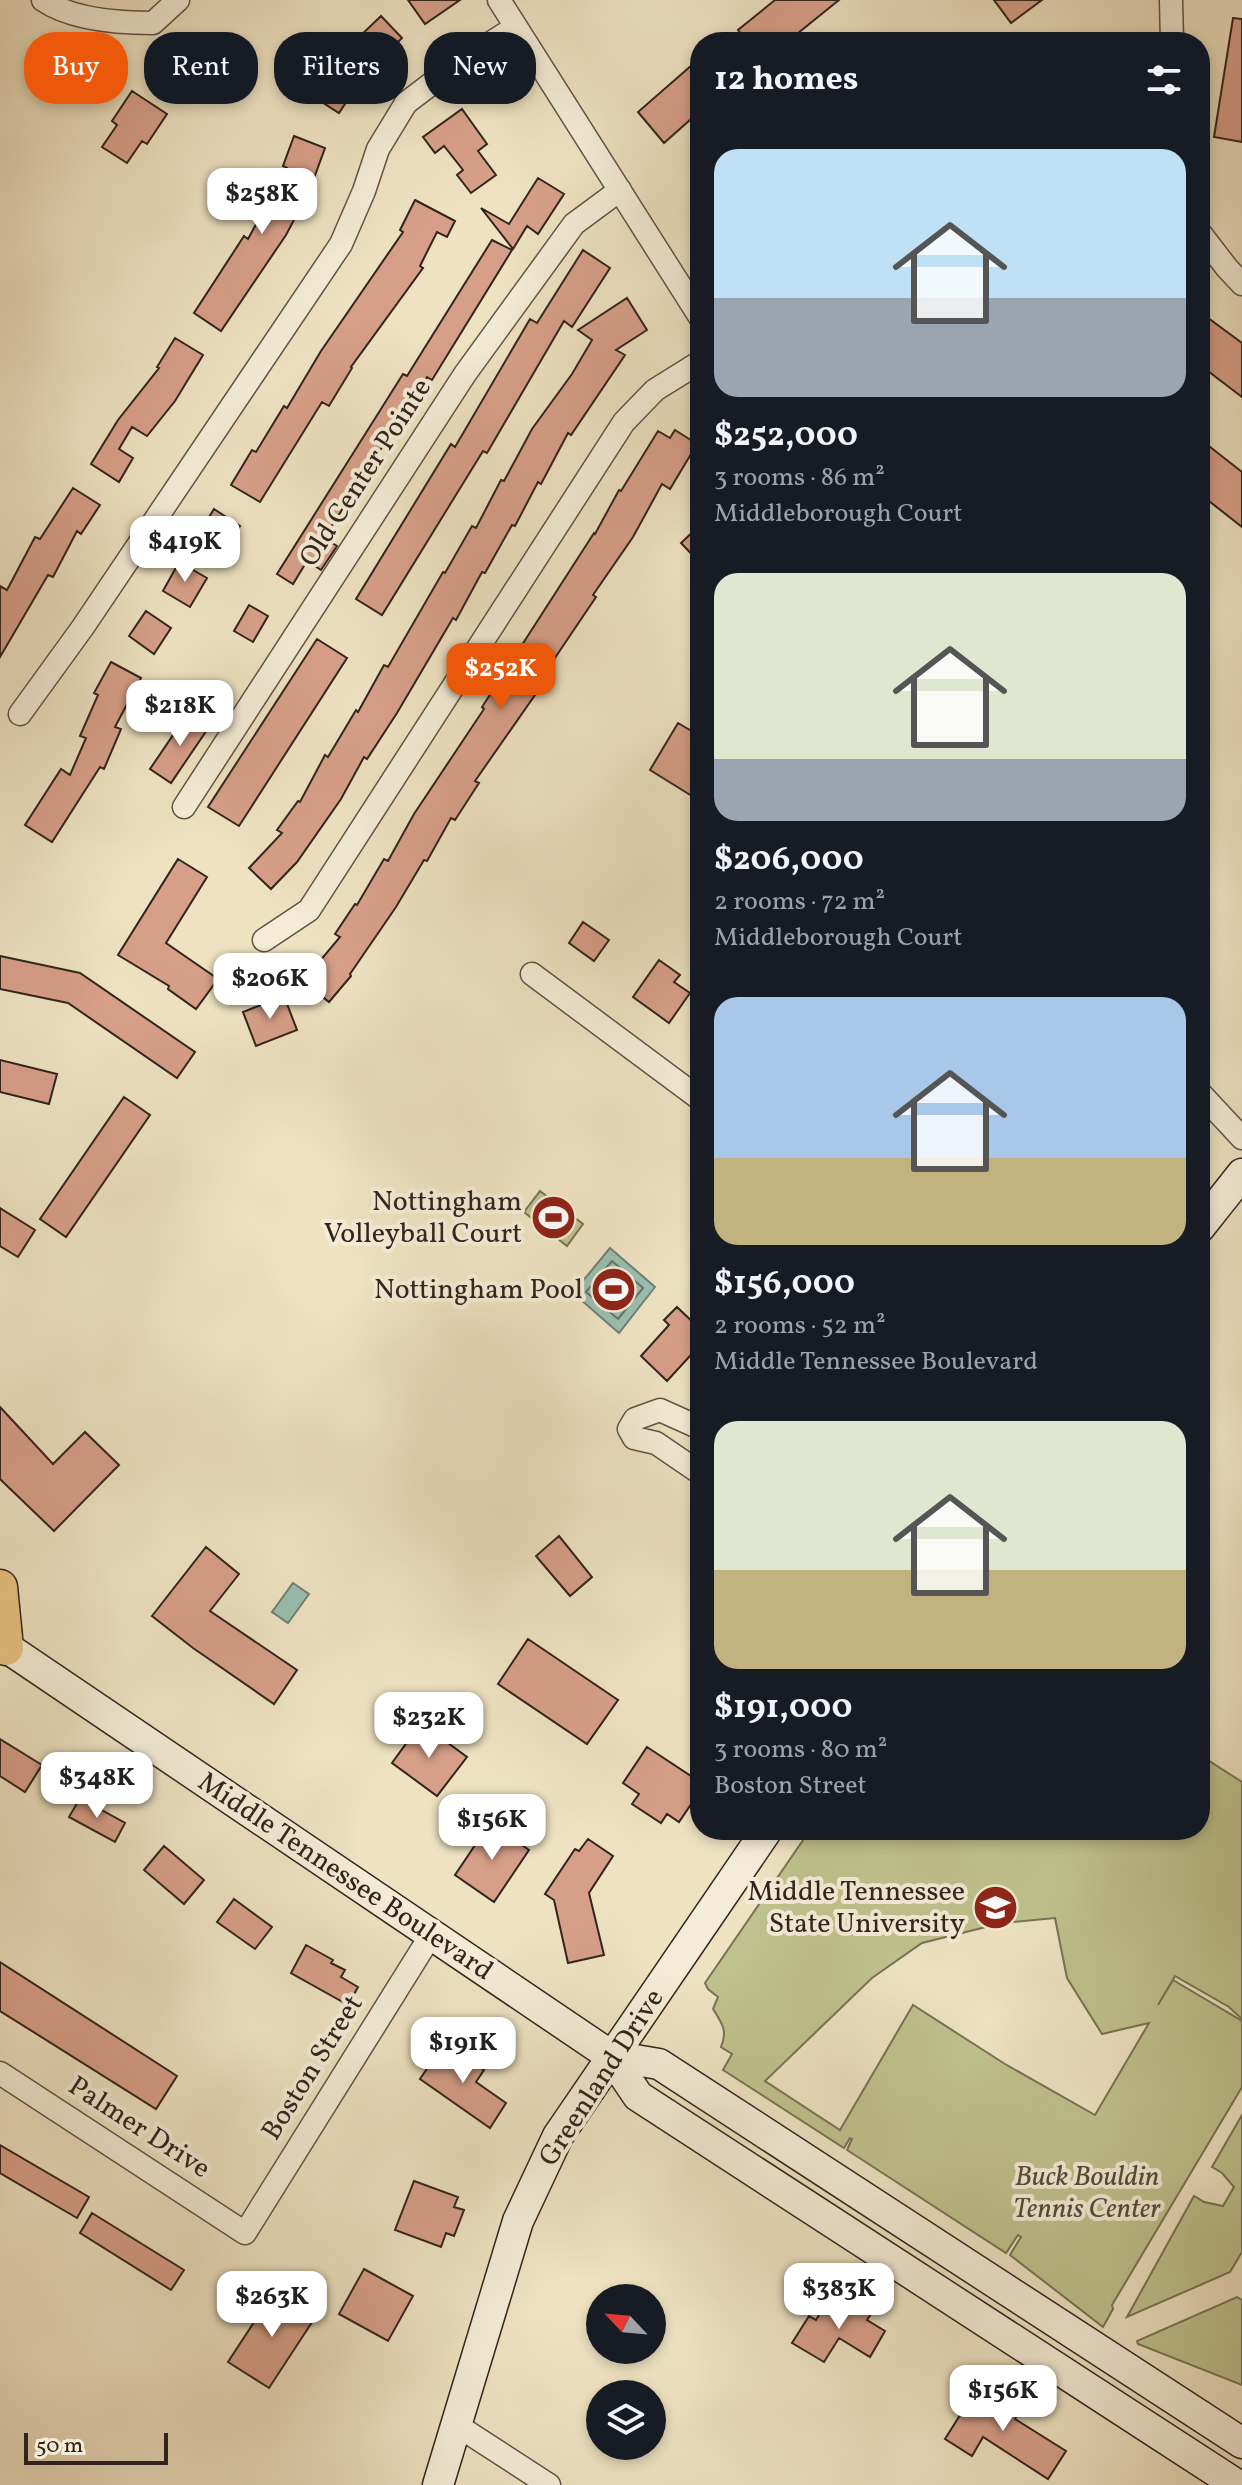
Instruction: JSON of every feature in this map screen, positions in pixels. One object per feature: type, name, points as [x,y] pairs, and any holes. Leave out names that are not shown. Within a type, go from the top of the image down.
[{"type":"main road","points":[[1210,1214],[1242,1174]]},
{"type":"main road","points":[[0,1587],[2,1650]]},
{"type":"main road","name":"Middle Tennessee Boulevard","points":[[2,1650],[611,2056],[638,2096],[1234,2478]]},
{"type":"main road","name":"Greenland Drive","points":[[438,2485],[518,2221],[558,2136],[760,1840]]},
{"type":"main road","name":"Middle Tennessee Boulevard","points":[[611,2056],[659,2064],[1242,2443]]},
{"type":"street","points":[[43,0],[52,6],[88,16],[130,23],[153,23],[178,0]]},
{"type":"street","points":[[499,0],[690,301]]},
{"type":"street","points":[[1171,0],[1172,32]]},
{"type":"street","points":[[20,714],[83,627],[341,244],[378,149],[406,103],[460,62],[516,27]]},
{"type":"street","name":"Old Center Pointe","points":[[184,807],[465,374],[574,224],[620,190]]},
{"type":"street","points":[[1210,247],[1242,284]]},
{"type":"street","points":[[264,940],[309,910],[624,422],[655,390],[690,368]]},
{"type":"street","points":[[532,974],[690,1092]]},
{"type":"street","points":[[1210,1104],[1242,1138]]},
{"type":"street","points":[[690,1421],[660,1410],[635,1419],[629,1429],[634,1438],[656,1443],[690,1466]]},
{"type":"street","name":"Boston Street","points":[[245,2233],[431,1935]]},
{"type":"street","name":"Palmer Drive","points":[[0,2073],[245,2233]]},
{"type":"street","points":[[458,2426],[549,2485]]},
{"type":"green space","name":"Nottingham Volleyball Court","points":[[540,1191],[583,1224],[567,1246],[524,1212]]},
{"type":"green space","name":"Buck Bouldin Tennis Center","points":[[1210,1761],[1242,1782],[1242,2019],[1229,2007],[1175,1976],[1158,2005],[1173,1980],[1242,2021],[1242,2087],[1112,2305],[1113,2309],[1103,2327],[1010,2255],[1021,2237],[1018,2235],[1006,2253],[847,2150],[852,2139],[844,2148],[723,2070],[732,2054],[721,2047],[723,2027],[713,2009],[718,1997],[705,1983],[803,1840],[1210,1840]],"holes":[[[1055,1918],[1067,1978],[1102,2034],[1149,2023],[1095,2115],[1005,2064],[913,2005],[840,2130],[765,2081],[872,1978],[922,1943],[1002,1923]]]},
{"type":"green space","points":[[1242,2115],[1242,2252],[1230,2272],[1127,2317],[1194,2196],[1204,2202],[1223,2206],[1234,2187],[1212,2167]]},
{"type":"green space","points":[[1237,2297],[1242,2300],[1242,2385],[1138,2344],[1137,2341]]},
{"type":"water","name":"Nottingham Pool","points":[[610,1248],[655,1287],[619,1333],[573,1293]]},
{"type":"water","points":[[293,1583],[309,1594],[288,1623],[272,1612]]},
{"type":"building","points":[[408,0],[460,0],[425,24]]},
{"type":"building","points":[[775,0],[839,0],[799,32],[738,30]]},
{"type":"building","points":[[994,0],[1042,0],[1011,23]]},
{"type":"building","points":[[381,16],[396,32],[364,32]]},
{"type":"building","points":[[1233,18],[1242,19],[1242,142],[1214,137]]},
{"type":"building","points":[[690,67],[690,120],[664,143],[638,112]]},
{"type":"building","points":[[132,91],[144,99],[144,104],[152,104],[167,114],[147,144],[142,141],[127,163],[102,147],[117,125],[112,121],[123,104],[128,104]]},
{"type":"building","points":[[325,104],[345,104],[339,113]]},
{"type":"building","points":[[462,109],[487,144],[478,151],[496,175],[471,193],[457,175],[463,170],[444,146],[435,153],[423,137]]},
{"type":"building","points":[[294,136],[325,148],[314,178],[310,176],[296,202],[302,205],[286,235],[221,331],[194,313],[244,236],[248,239],[287,168],[283,166]]},
{"type":"building","points":[[538,178],[564,194],[538,234],[527,226],[513,249],[481,208],[509,224]]},
{"type":"building","points":[[415,200],[455,221],[447,237],[437,232],[420,266],[423,268],[351,367],[329,406],[322,402],[260,502],[231,485],[284,406],[287,408],[321,351],[403,232],[400,230]]},
{"type":"building","points":[[492,240],[512,250],[432,380],[427,377],[324,538],[337,546],[321,570],[307,561],[293,584],[277,574]]},
{"type":"building","points":[[583,250],[610,268],[572,327],[564,321],[487,453],[483,451],[382,615],[356,599],[451,444],[455,447],[530,319],[537,323]]},
{"type":"building","points":[[627,298],[647,330],[616,350],[625,355],[571,435],[568,433],[541,484],[538,482],[515,526],[512,525],[485,573],[482,572],[456,620],[453,618],[397,713],[367,759],[364,757],[341,799],[297,862],[271,889],[249,868],[282,833],[277,830],[300,802],[325,755],[328,757],[356,710],[358,712],[384,665],[388,667],[472,526],[476,528],[532,429],[572,374],[592,340],[578,330]]},
{"type":"building","points":[[1210,319],[1242,343],[1242,397],[1210,373]]},
{"type":"building","points":[[175,338],[203,355],[175,401],[147,436],[132,427],[119,449],[133,458],[119,482],[91,464],[118,420],[159,368]]},
{"type":"building","points":[[675,430],[690,440],[690,456],[670,489],[662,484],[633,537],[593,595],[596,597],[534,689],[537,692],[475,781],[479,783],[455,820],[451,818],[427,861],[424,860],[351,976],[329,1002],[303,981],[340,937],[335,934],[357,905],[384,859],[388,861],[414,814],[484,709],[482,707],[658,431],[670,438]]},
{"type":"building","points":[[1210,447],[1242,472],[1242,527],[1210,502]]},
{"type":"building","points":[[73,488],[100,505],[81,534],[77,531],[53,577],[48,575],[0,657],[0,586],[7,590],[35,537],[40,539]]},
{"type":"building","points":[[214,509],[240,526],[224,551],[198,535]]},
{"type":"building","points":[[690,534],[690,552],[681,543]]},
{"type":"building","points":[[179,562],[207,578],[190,607],[163,591]]},
{"type":"building","points":[[249,605],[268,616],[253,642],[234,631]]},
{"type":"building","points":[[146,611],[171,628],[154,654],[129,636]]},
{"type":"building","points":[[317,639],[347,658],[239,826],[208,807]]},
{"type":"building","points":[[111,662],[141,678],[115,727],[121,729],[104,769],[100,767],[52,842],[25,825],[61,769],[70,775],[86,738],[80,736],[98,695],[94,693]]},
{"type":"building","points":[[188,713],[209,727],[171,783],[150,769]]},
{"type":"building","points":[[678,723],[690,730],[690,795],[650,770]]},
{"type":"building","points":[[178,859],[207,877],[166,943],[218,979],[196,1009],[168,989],[169,986],[118,955]]},
{"type":"building","points":[[583,922],[609,940],[594,961],[569,943]]},
{"type":"building","points":[[0,956],[80,973],[195,1052],[177,1078],[68,1003],[0,989]]},
{"type":"building","points":[[659,960],[680,975],[674,982],[690,993],[669,1023],[633,997]]},
{"type":"building","points":[[284,996],[297,1030],[256,1046],[243,1012]]},
{"type":"building","points":[[0,1060],[57,1074],[49,1104],[0,1092]]},
{"type":"building","points":[[124,1097],[150,1115],[66,1237],[40,1219]]},
{"type":"building","points":[[0,1208],[35,1230],[18,1257],[0,1246]]},
{"type":"building","points":[[677,1307],[690,1319],[690,1356],[667,1381],[641,1356],[669,1325],[664,1320]]},
{"type":"building","points":[[0,1407],[53,1464],[85,1432],[119,1465],[54,1531],[0,1479]]},
{"type":"building","points":[[559,1536],[592,1577],[570,1596],[536,1556]]},
{"type":"building","points":[[206,1547],[239,1574],[210,1611],[297,1670],[274,1704],[152,1616]]},
{"type":"building","points":[[528,1639],[618,1700],[587,1744],[498,1684]]},
{"type":"building","points":[[421,1723],[467,1757],[437,1796],[392,1763]]},
{"type":"building","points":[[0,1739],[42,1765],[25,1792],[0,1776]]},
{"type":"building","points":[[647,1747],[690,1775],[690,1806],[679,1822],[667,1814],[661,1823],[632,1804],[639,1794],[623,1783]]},
{"type":"building","points":[[80,1798],[125,1823],[115,1842],[69,1817]]},
{"type":"building","points":[[490,1823],[529,1850],[494,1902],[455,1875]]},
{"type":"building","points":[[588,1839],[613,1856],[589,1893],[604,1955],[568,1963],[554,1900],[545,1894],[575,1849],[579,1851]]},
{"type":"building","points":[[164,1846],[204,1880],[184,1904],[144,1870]]},
{"type":"building","points":[[234,1899],[272,1927],[255,1949],[217,1922]]},
{"type":"building","points":[[306,1945],[333,1960],[331,1963],[345,1970],[341,1977],[358,1987],[348,2005],[291,1973]]},
{"type":"building","points":[[0,1962],[177,2076],[156,2109],[0,2011]]},
{"type":"building","points":[[444,2044],[484,2070],[476,2082],[506,2103],[490,2128],[420,2079]]},
{"type":"building","points":[[0,2145],[89,2197],[77,2218],[0,2173]]},
{"type":"building","points":[[414,2181],[458,2197],[454,2207],[464,2210],[454,2236],[446,2233],[441,2247],[395,2230]]},
{"type":"building","points":[[92,2213],[184,2270],[171,2290],[80,2233]]},
{"type":"building","points":[[364,2269],[413,2296],[388,2341],[339,2314]]},
{"type":"building","points":[[275,2290],[316,2316],[269,2388],[228,2362]]},
{"type":"building","points":[[830,2297],[849,2309],[853,2303],[871,2314],[867,2320],[885,2331],[870,2357],[839,2338],[824,2362],[792,2343],[809,2316],[816,2320]]},
{"type":"building","points":[[979,2385],[1020,2410],[1015,2419],[1066,2451],[1048,2479],[983,2437],[972,2456],[945,2439]]},
{"type":"place","name":"Nottingham Volleyball Court","points":[[553,1218]]},
{"type":"place","name":"Nottingham Pool","points":[[614,1290]]},
{"type":"place","name":"Middle Tennessee State University","points":[[996,1908]]}]
